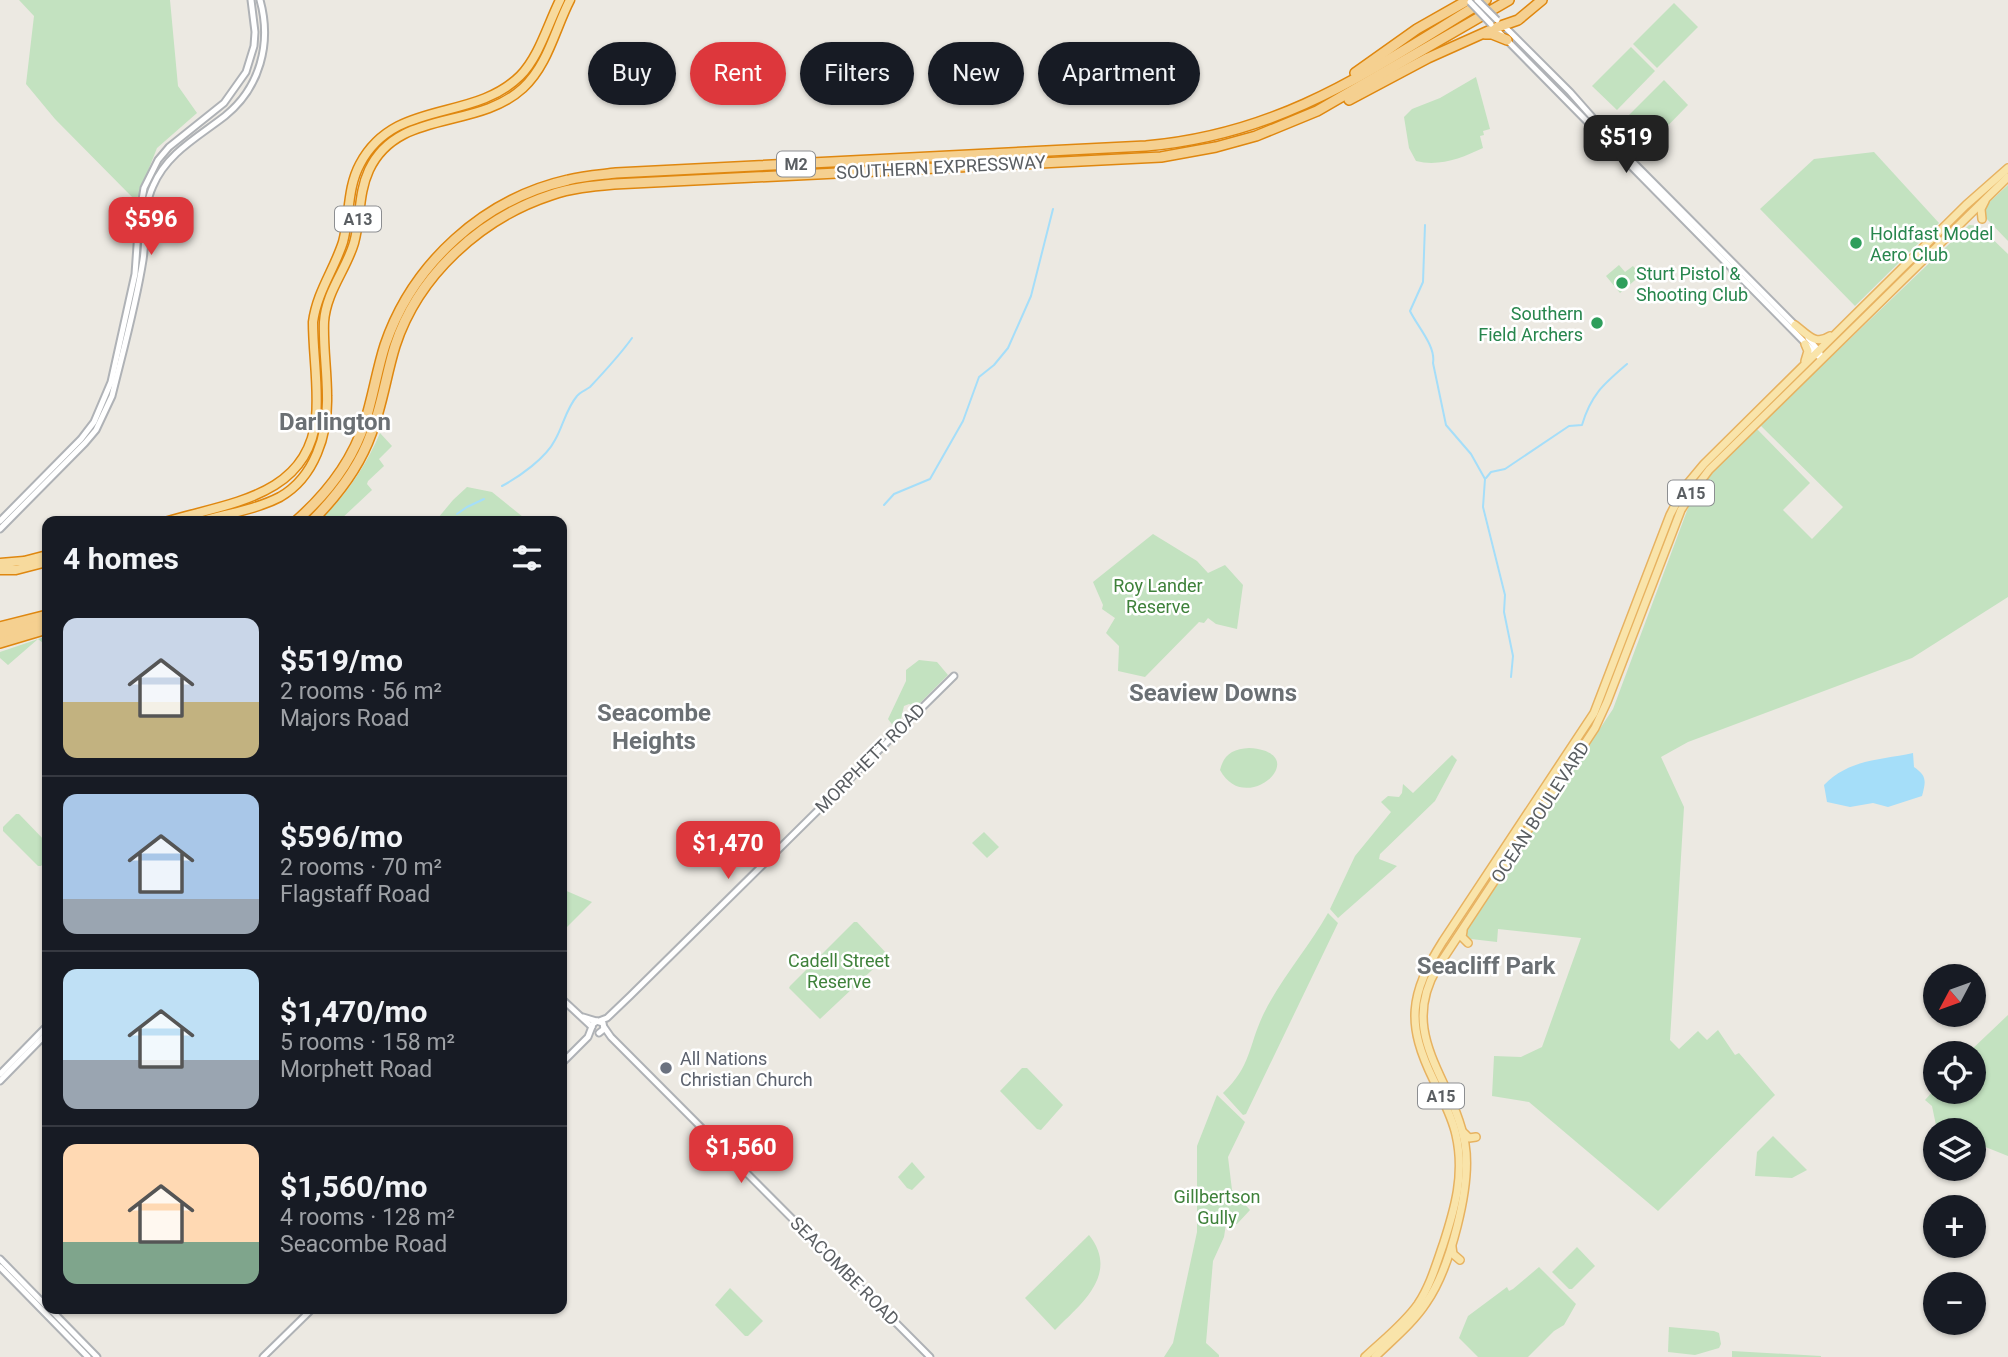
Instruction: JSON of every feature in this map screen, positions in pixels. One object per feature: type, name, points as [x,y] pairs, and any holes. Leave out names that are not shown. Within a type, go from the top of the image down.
[{"type":"highway","name":"A13","points":[[205,516],[272,489],[292,472],[309,447],[317,408],[313,322],[316,307],[344,239],[352,185],[366,155],[399,124],[418,116],[477,103],[512,83],[533,58],[560,0]]},
{"type":"highway","name":"A13","points":[[211,516],[250,509],[279,497],[297,482],[319,450],[326,425],[324,324],[327,304],[354,243],[361,191],[373,163],[397,138],[414,129],[490,109],[524,87],[538,70],[570,0]]},
{"type":"highway","points":[[1448,11],[1459,0]]},
{"type":"highway","name":"SOUTHERN EXPRESSWAY","points":[[301,516],[325,492],[354,449],[364,424],[387,341],[400,310],[422,276],[447,246],[470,225],[530,192],[570,179],[616,173],[1163,145],[1215,136],[1255,125],[1314,102],[1486,0]]},
{"type":"highway","name":"SOUTHERN EXPRESSWAY","points":[[316,516],[344,485],[365,449],[375,424],[396,344],[420,296],[447,261],[477,234],[501,217],[532,202],[568,190],[614,184],[1161,157],[1229,143],[1256,136],[1306,116],[1353,92],[1509,0]]},
{"type":"highway","points":[[1306,116],[1321,113],[1355,98],[1428,58],[1518,20],[1542,0]]},
{"type":"highway","points":[[1314,102],[1410,34],[1468,1]]},
{"type":"highway","points":[[1477,37],[1500,28]]},
{"type":"highway","points":[[0,563],[42,556]]},
{"type":"highway","points":[[0,570],[16,570],[42,563]]},
{"type":"highway","points":[[0,621],[42,614]]},
{"type":"highway","points":[[0,627],[42,614]]},
{"type":"highway","points":[[0,635],[42,624]]},
{"type":"highway","points":[[0,643],[42,630]]},
{"type":"main road","points":[[0,521],[81,439],[94,422],[111,382],[132,288],[138,258],[141,206],[149,175],[169,147],[224,103],[246,72],[255,33],[251,0]]},
{"type":"main road","points":[[0,529],[85,443],[107,411],[143,263],[145,213],[152,187],[174,155],[226,115],[249,90],[262,61],[265,43],[264,15],[260,0]]},
{"type":"main road","points":[[1477,0],[1500,28],[1805,344],[1820,354]]},
{"type":"main road","points":[[1468,1],[1500,28]]},
{"type":"main road","name":"A15","points":[[1820,354],[1898,278],[1948,223],[2008,167]]},
{"type":"main road","name":"A15","points":[[1820,354],[1844,325],[2008,177]]},
{"type":"main road","points":[[1949,233],[1969,220],[1981,220],[1981,206],[1996,187]]},
{"type":"main road","points":[[1948,223],[1967,210],[1972,211],[1984,188]]},
{"type":"main road","points":[[1700,234],[1812,339],[1825,340],[1844,325]]},
{"type":"main road","points":[[1795,325],[1820,354]]},
{"type":"main road","points":[[1796,378],[1807,357],[1805,344]]},
{"type":"main road","name":"OCEAN BOULEVARD","points":[[1420,1307],[1436,1287],[1452,1239],[1462,1206],[1466,1158],[1462,1130],[1426,1044],[1422,1012],[1431,978],[1601,717],[1678,518],[1690,494],[1709,470],[1820,354]]},
{"type":"main road","name":"OCEAN BOULEVARD","points":[[1420,1307],[1452,1217],[1460,1171],[1452,1120],[1427,1067],[1416,1034],[1416,998],[1429,964],[1594,713],[1677,500],[1704,464],[1783,386],[1796,378]]},
{"type":"main road","points":[[11,510],[19,511]]},
{"type":"main road","points":[[11,510],[11,518]]},
{"type":"main road","name":"MORPHETT ROAD","points":[[601,1024],[954,676]]},
{"type":"main road","points":[[1478,890],[1481,894],[1492,884]]},
{"type":"main road","points":[[1468,920],[1462,934],[1468,943]]},
{"type":"main road","points":[[567,1003],[599,1033]]},
{"type":"main road","points":[[583,1017],[601,1024]]},
{"type":"main road","points":[[567,1058],[587,1037],[592,1027],[601,1024]]},
{"type":"main road","points":[[599,1033],[601,1024]]},
{"type":"main road","name":"SEACOMBE ROAD","points":[[601,1024],[930,1357]]},
{"type":"main road","points":[[0,1074],[42,1031]]},
{"type":"main road","points":[[587,1037],[599,1033]]},
{"type":"main road","name":"SEACOMBE ROAD","points":[[599,1033],[611,1037]]},
{"type":"main road","points":[[0,1080],[42,1038]]},
{"type":"main road","points":[[1462,1130],[1469,1138],[1475,1139],[1466,1158]]},
{"type":"main road","points":[[1444,1264],[1459,1260],[1453,1254],[1452,1239]]},
{"type":"main road","points":[[0,1259],[42,1302]]},
{"type":"main road","points":[[0,1267],[42,1310]]},
{"type":"main road","name":"A15","points":[[1365,1357],[1420,1307]]},
{"type":"main road","name":"A15","points":[[1375,1357],[1420,1307]]},
{"type":"main road","points":[[46,1314],[88,1357]]},
{"type":"main road","points":[[54,1314],[96,1357]]},
{"type":"main road","points":[[263,1357],[307,1314]]},
{"type":"green space","points":[[19,0],[170,0],[178,86],[197,113],[157,148],[136,201],[55,119],[26,84],[34,16]]},
{"type":"green space","points":[[1674,3],[1698,27],[1657,68],[1633,44]]},
{"type":"green space","points":[[1631,47],[1655,71],[1617,110],[1592,86]]},
{"type":"green space","points":[[1476,77],[1490,129],[1483,131],[1484,135],[1480,136],[1483,148],[1442,162],[1416,161],[1409,148],[1404,117],[1412,109],[1440,98]]},
{"type":"green space","points":[[1664,80],[1688,105],[1650,144],[1625,119]]},
{"type":"green space","name":"Holdfast Model Aero Club","points":[[1874,152],[1939,223],[1855,306],[1760,209],[1814,159]]},
{"type":"green space","points":[[2008,185],[2008,241],[1984,216],[1984,207]]},
{"type":"green space","points":[[1969,225],[1979,226],[2008,254],[2008,597],[1912,658],[1688,742],[1661,757],[1684,807],[1670,1040],[1679,1049],[1698,1031],[1707,1040],[1718,1030],[1735,1055],[1739,1053],[1775,1095],[1658,1211],[1529,1102],[1492,1096],[1494,1056],[1521,1057],[1542,1047],[1581,938],[1498,929],[1497,942],[1471,939],[1466,935],[1467,928],[1613,709],[1691,500],[1708,476],[1756,428],[1810,483],[1783,510],[1812,539],[1843,507],[1760,425]]},
{"type":"green space","name":"Sturt Pistol & Shooting Club","points":[[1619,265],[1625,272],[1633,266],[1641,275],[1620,293],[1606,276]]},
{"type":"green space","points":[[380,433],[392,446],[379,459],[384,466],[368,481],[367,484],[372,490],[344,516],[324,516],[338,502],[368,457]]},
{"type":"green space","points":[[467,487],[492,492],[522,516],[440,516]]},
{"type":"green space","name":"Roy Lander Reserve","points":[[1153,534],[1197,561],[1208,573],[1225,565],[1243,585],[1237,629],[1216,624],[1208,618],[1204,623],[1199,622],[1145,677],[1118,671],[1119,646],[1106,633],[1115,618],[1102,609],[1103,605],[1093,582]]},
{"type":"green space","points":[[38,639],[8,665],[0,658],[0,652]]},
{"type":"green space","points":[[919,660],[937,662],[948,675],[916,707],[909,704],[904,706],[900,723],[894,727],[888,719],[906,681],[906,670]]},
{"type":"green space","points":[[1249,748],[1268,752],[1276,760],[1276,770],[1258,786],[1245,788],[1231,783],[1220,770],[1230,753]]},
{"type":"green space","points":[[1452,755],[1457,760],[1435,801],[1380,854],[1379,859],[1397,866],[1338,918],[1330,909],[1355,856],[1391,812],[1381,802],[1388,796],[1399,797],[1403,784],[1413,793]]},
{"type":"green space","points":[[19,814],[42,838],[41,866],[3,831],[3,827]]},
{"type":"green space","points":[[984,832],[999,847],[987,858],[972,843]]},
{"type":"green space","points":[[567,891],[592,902],[567,927]]},
{"type":"green space","points":[[1328,913],[1338,923],[1246,1114],[1243,1115],[1223,1093],[1244,1064],[1271,1000]]},
{"type":"green space","name":"Cadell Street Reserve","points":[[854,922],[888,955],[820,1019],[789,988]]},
{"type":"green space","points":[[2008,1015],[2008,1156],[1986,1147],[1986,1118],[1934,1118],[1930,1104],[1986,1104],[1986,1041],[1981,1041]]},
{"type":"green space","points":[[1022,1068],[1027,1068],[1063,1105],[1041,1130],[1000,1091]]},
{"type":"green space","name":"Gillbertson Gully","points":[[1217,1095],[1245,1122],[1228,1157],[1232,1190],[1250,1210],[1237,1224],[1226,1224],[1224,1237],[1213,1261],[1206,1343],[1219,1357],[1164,1357],[1173,1343],[1197,1232],[1197,1146]]},
{"type":"green space","points":[[1773,1136],[1807,1170],[1792,1178],[1755,1176],[1757,1152]]},
{"type":"green space","points":[[912,1162],[925,1177],[912,1190],[898,1177]]},
{"type":"green space","points":[[1089,1235],[1098,1249],[1099,1275],[1085,1299],[1055,1330],[1025,1298]]},
{"type":"green space","points":[[1577,1247],[1595,1266],[1569,1289],[1552,1272]]},
{"type":"green space","points":[[1539,1267],[1576,1304],[1564,1325],[1554,1331],[1528,1357],[1478,1357],[1459,1338],[1468,1316],[1507,1287],[1509,1291],[1513,1289]]},
{"type":"green space","points":[[730,1288],[763,1321],[748,1336],[715,1305]]},
{"type":"green space","points":[[1669,1327],[1714,1331],[1719,1333],[1721,1344],[1719,1348],[1695,1355],[1668,1352]]},
{"type":"green space","points":[[1732,1351],[1821,1356],[1821,1357],[1732,1357]]},
{"type":"water","points":[[1913,753],[1914,767],[1924,779],[1922,796],[1888,807],[1873,803],[1850,807],[1827,802],[1824,785],[1844,770],[1866,762]]},
{"type":"waterway","points":[[884,505],[894,494],[930,479],[963,421],[979,377],[994,365],[1008,348],[1031,296],[1053,209]]},
{"type":"waterway","points":[[1425,225],[1423,282],[1410,311],[1432,350],[1446,425],[1471,454],[1485,479],[1483,507],[1505,595],[1504,612],[1513,656],[1511,677]]},
{"type":"waterway","points":[[502,486],[545,454],[577,396],[590,387],[632,338]]},
{"type":"waterway","points":[[1486,478],[1491,472],[1505,469],[1569,426],[1582,425],[1599,390],[1627,364]]},
{"type":"waterway","points":[[457,514],[484,499]]},
{"type":"place","name":"Holdfast Model Aero Club","points":[[1856,243]]},
{"type":"place","name":"Sturt Pistol & Shooting Club","points":[[1622,283]]},
{"type":"place","name":"Southern Field Archers","points":[[1597,323]]},
{"type":"place","name":"All Nations Christian Church","points":[[666,1068]]},
{"type":"district","name":"Darlington","points":[[335,422]]},
{"type":"district","name":"Seaview Downs","points":[[1213,693]]},
{"type":"district","name":"Seacombe Heights","points":[[654,727]]},
{"type":"district","name":"Seacliff Park","points":[[1486,966]]}]
